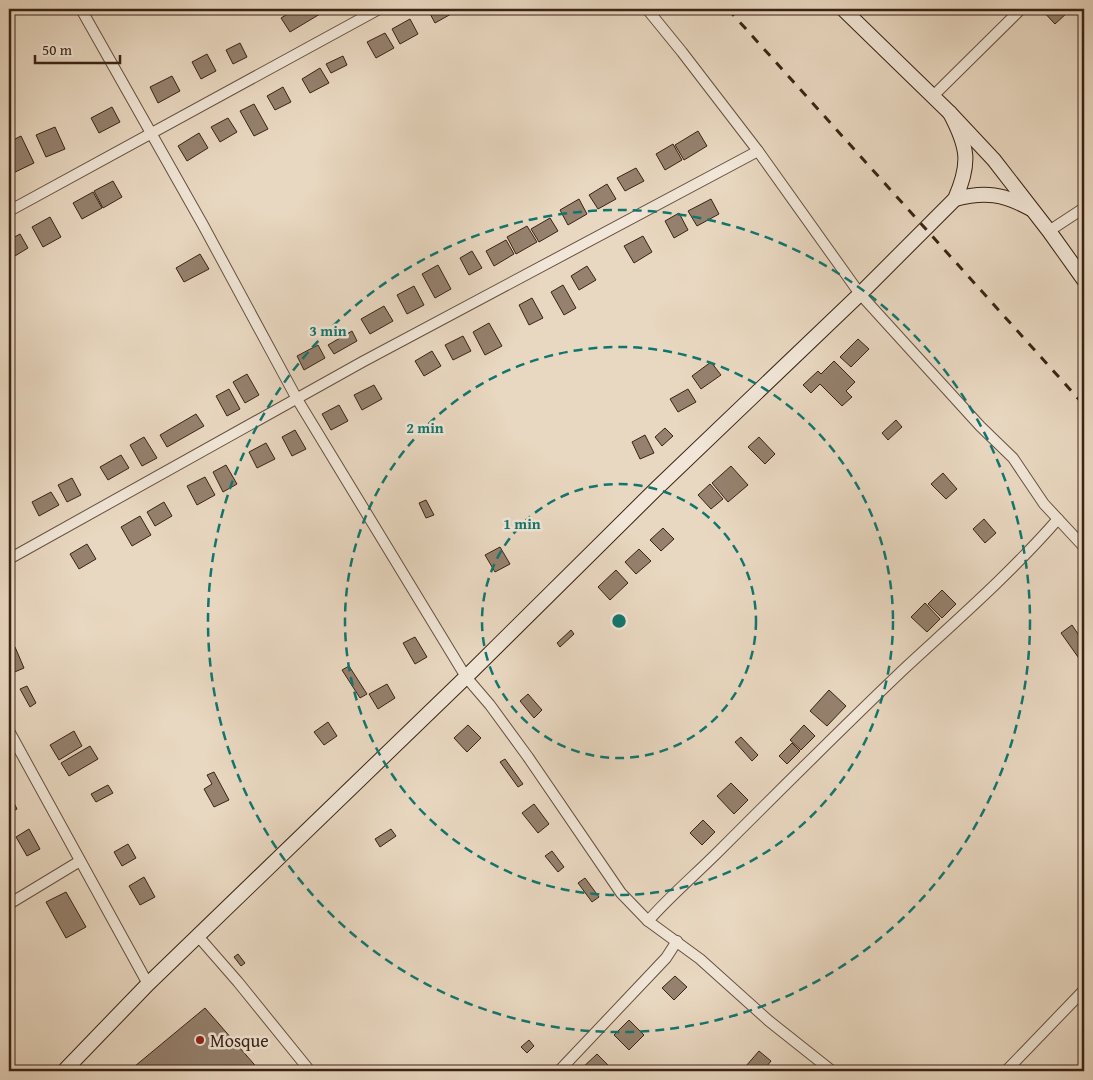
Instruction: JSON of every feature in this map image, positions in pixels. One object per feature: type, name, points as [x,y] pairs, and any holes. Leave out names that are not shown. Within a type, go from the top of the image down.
[{"type":"street","points":[[81,9],[203,225],[297,399],[466,677],[490,705],[528,757],[621,894],[648,921],[677,941],[769,1021],[832,1071]]},
{"type":"street","points":[[9,211],[379,9]]},
{"type":"street","points":[[647,9],[758,151],[860,294],[980,426],[1013,458],[1044,504],[1084,547]]},
{"type":"street","points":[[843,9],[933,96],[994,160],[1084,280]]},
{"type":"street","points":[[933,96],[1021,9]]},
{"type":"street","points":[[64,1071],[148,984],[466,677],[656,489],[860,294],[955,198],[963,180],[966,164],[965,148],[950,113]]},
{"type":"street","points":[[9,559],[297,399],[758,151]]},
{"type":"street","points":[[955,198],[972,194],[997,195],[1034,211]]},
{"type":"street","points":[[1049,231],[1084,208]]},
{"type":"street","points":[[648,921],[781,787],[1032,549],[1058,519]]},
{"type":"street","points":[[9,731],[148,984]]},
{"type":"street","points":[[9,904],[80,861]]},
{"type":"street","points":[[197,936],[238,982],[310,1071]]},
{"type":"street","points":[[559,1071],[666,958],[677,941]]},
{"type":"street","points":[[1006,1071],[1084,990]]},
{"type":"building","points":[[296,9],[317,9],[320,14],[290,32],[281,18]]},
{"type":"building","points":[[429,9],[460,9],[435,23]]},
{"type":"building","points":[[1041,9],[1063,9],[1067,13],[1055,24]]},
{"type":"building","points":[[410,19],[418,34],[400,44],[392,29]]},
{"type":"building","points":[[385,33],[394,48],[376,58],[367,42]]},
{"type":"building","points":[[240,43],[247,57],[233,64],[226,50]]},
{"type":"building","points":[[207,54],[216,71],[201,79],[192,62]]},
{"type":"building","points":[[343,56],[347,65],[331,73],[326,64]]},
{"type":"building","points":[[320,68],[329,83],[310,93],[302,79]]},
{"type":"building","points":[[172,76],[180,91],[158,103],[150,87]]},
{"type":"building","points":[[283,87],[291,102],[275,110],[267,96]]},
{"type":"building","points":[[254,104],[268,129],[254,136],[240,111]]},
{"type":"building","points":[[112,107],[120,122],[99,133],[91,118]]},
{"type":"building","points":[[228,118],[237,132],[220,142],[211,127]]},
{"type":"building","points":[[55,127],[65,149],[46,157],[36,135]]},
{"type":"building","points":[[698,131],[707,146],[684,160],[675,145]]},
{"type":"building","points":[[199,133],[208,148],[187,161],[178,146]]},
{"type":"building","points":[[21,136],[34,163],[9,175],[9,142]]},
{"type":"building","points":[[673,144],[682,160],[665,170],[656,154]]},
{"type":"building","points":[[636,168],[644,181],[625,191],[617,178]]},
{"type":"building","points":[[113,181],[122,197],[103,208],[94,191]]},
{"type":"building","points":[[607,184],[616,199],[598,209],[589,195]]},
{"type":"building","points":[[93,192],[102,208],[82,219],[73,203]]},
{"type":"building","points":[[579,199],[587,214],[568,225],[560,210]]},
{"type":"building","points":[[711,199],[719,214],[697,226],[688,211]]},
{"type":"building","points":[[679,213],[688,230],[674,238],[665,221]]},
{"type":"building","points":[[50,217],[61,237],[43,247],[32,227]]},
{"type":"building","points":[[550,218],[558,231],[539,242],[531,229]]},
{"type":"building","points":[[527,226],[537,242],[516,254],[507,237]]},
{"type":"building","points":[[20,234],[28,248],[10,259],[9,240]]},
{"type":"building","points":[[643,236],[652,252],[634,263],[624,246]]},
{"type":"building","points":[[506,240],[514,254],[494,266],[486,251]]},
{"type":"building","points":[[472,251],[482,268],[469,275],[460,258]]},
{"type":"building","points":[[200,254],[209,269],[184,282],[176,268]]},
{"type":"building","points":[[438,265],[451,289],[435,298],[422,274]]},
{"type":"building","points":[[587,266],[596,280],[579,290],[571,276]]},
{"type":"building","points":[[563,285],[576,308],[564,315],[551,292]]},
{"type":"building","points":[[414,286],[424,305],[407,314],[397,295]]},
{"type":"building","points":[[532,298],[543,318],[529,325],[519,305]]},
{"type":"building","points":[[384,306],[393,321],[370,334],[361,319]]},
{"type":"building","points":[[489,323],[502,346],[485,355],[473,332]]},
{"type":"building","points":[[352,331],[357,341],[334,354],[328,345]]},
{"type":"building","points":[[463,336],[471,351],[453,360],[445,345]]},
{"type":"building","points":[[858,339],[869,349],[851,367],[840,357]]},
{"type":"building","points":[[318,345],[325,358],[304,370],[297,356]]},
{"type":"building","points":[[432,351],[441,366],[424,376],[415,361]]},
{"type":"building","points":[[834,361],[855,382],[846,391],[852,397],[842,406],[820,384],[811,393],[803,385],[818,371],[821,374]]},
{"type":"building","points":[[711,362],[721,375],[701,389],[692,376]]},
{"type":"building","points":[[247,374],[259,395],[245,403],[233,382]]},
{"type":"building","points":[[374,385],[382,399],[362,410],[354,395]]},
{"type":"building","points":[[229,389],[240,409],[227,416],[216,396]]},
{"type":"building","points":[[688,389],[696,402],[678,412],[670,399]]},
{"type":"building","points":[[339,405],[348,421],[331,430],[322,414]]},
{"type":"building","points":[[196,414],[204,426],[167,447],[160,435]]},
{"type":"building","points":[[896,420],[902,427],[888,440],[882,433]]},
{"type":"building","points":[[665,428],[673,436],[662,446],[655,437]]},
{"type":"building","points":[[295,430],[306,449],[292,456],[282,437]]},
{"type":"building","points":[[645,435],[654,453],[640,459],[632,442]]},
{"type":"building","points":[[144,437],[157,458],[142,466],[130,445]]},
{"type":"building","points":[[759,437],[775,454],[765,464],[748,447]]},
{"type":"building","points":[[266,443],[275,459],[257,468],[249,452]]},
{"type":"building","points":[[121,455],[129,468],[108,480],[100,467]]},
{"type":"building","points":[[226,465],[237,484],[223,492],[213,472]]},
{"type":"building","points":[[731,466],[748,485],[728,502],[712,483]]},
{"type":"building","points":[[943,473],[957,489],[946,499],[931,484]]},
{"type":"building","points":[[205,477],[215,495],[197,505],[187,486]]},
{"type":"building","points":[[72,478],[81,495],[67,502],[58,485]]},
{"type":"building","points":[[710,484],[723,499],[711,509],[698,495]]},
{"type":"building","points":[[51,492],[59,505],[39,516],[32,502]]},
{"type":"building","points":[[426,500],[434,515],[426,518],[419,503]]},
{"type":"building","points":[[164,502],[172,516],[155,526],[147,512]]},
{"type":"building","points":[[140,516],[151,535],[132,546],[121,527]]},
{"type":"building","points":[[984,519],[996,533],[985,543],[973,529]]},
{"type":"building","points":[[663,528],[674,539],[661,551],[650,540]]},
{"type":"building","points":[[87,544],[96,559],[79,569],[70,554]]},
{"type":"building","points":[[500,547],[510,564],[495,572],[485,555]]},
{"type":"building","points":[[639,549],[651,561],[636,574],[625,562]]},
{"type":"building","points":[[616,570],[628,583],[610,600],[598,587]]},
{"type":"building","points":[[942,590],[956,604],[942,618],[928,604]]},
{"type":"building","points":[[925,603],[940,619],[927,632],[911,617]]},
{"type":"building","points":[[1072,625],[1084,643],[1083,664],[1061,633]]},
{"type":"building","points":[[571,630],[574,634],[560,647],[557,643]]},
{"type":"building","points":[[415,637],[427,657],[415,664],[403,643]]},
{"type":"building","points":[[15,647],[24,668],[10,674],[9,650]]},
{"type":"building","points":[[349,666],[367,694],[360,698],[342,670]]},
{"type":"building","points":[[387,684],[395,698],[378,709],[369,694]]},
{"type":"building","points":[[27,686],[36,703],[30,707],[20,689]]},
{"type":"building","points":[[829,690],[846,706],[827,726],[810,711]]},
{"type":"building","points":[[528,694],[542,710],[534,718],[520,701]]},
{"type":"building","points":[[328,722],[337,736],[324,745],[314,732]]},
{"type":"building","points":[[468,725],[481,738],[467,752],[454,738]]},
{"type":"building","points":[[804,725],[815,736],[801,750],[790,740]]},
{"type":"building","points":[[74,731],[82,746],[59,760],[50,745]]},
{"type":"building","points":[[741,737],[758,755],[752,761],[735,742]]},
{"type":"building","points":[[792,743],[800,751],[787,764],[779,756]]},
{"type":"building","points":[[90,746],[98,759],[69,776],[61,763]]},
{"type":"building","points":[[505,759],[523,784],[518,787],[500,762]]},
{"type":"building","points":[[214,772],[229,800],[214,807],[204,789],[212,784],[207,775]]},
{"type":"building","points":[[731,783],[748,800],[734,814],[717,796]]},
{"type":"building","points":[[108,785],[113,793],[96,802],[91,794]]},
{"type":"building","points":[[9,793],[17,809],[9,813]]},
{"type":"building","points":[[534,804],[549,824],[538,833],[522,813]]},
{"type":"building","points":[[703,820],[715,832],[702,845],[690,833]]},
{"type":"building","points":[[29,829],[40,849],[27,856],[16,837]]},
{"type":"building","points":[[391,829],[396,836],[380,847],[375,839]]},
{"type":"building","points":[[128,844],[136,858],[122,866],[114,852]]},
{"type":"building","points":[[552,851],[564,867],[558,872],[545,856]]},
{"type":"building","points":[[144,877],[155,897],[140,905],[129,886]]},
{"type":"building","points":[[585,878],[599,897],[592,902],[578,883]]},
{"type":"building","points":[[66,892],[86,927],[66,938],[46,902]]},
{"type":"building","points":[[238,954],[245,963],[241,966],[234,957]]},
{"type":"building","points":[[675,976],[687,987],[674,1000],[662,988]]},
{"type":"building","name":"Mosque","points":[[205,1008],[260,1071],[129,1071]]},
{"type":"building","points":[[629,1020],[644,1035],[629,1050],[614,1035]]},
{"type":"building","points":[[529,1040],[534,1046],[527,1053],[521,1047]]},
{"type":"building","points":[[759,1051],[771,1061],[763,1071],[752,1071],[746,1066]]},
{"type":"building","points":[[597,1054],[609,1066],[604,1071],[583,1071],[581,1069]]},
{"type":"railway","points":[[728,9],[1084,405]]},
{"type":"place","name":"Mosque","points":[[200,1040]]}]
